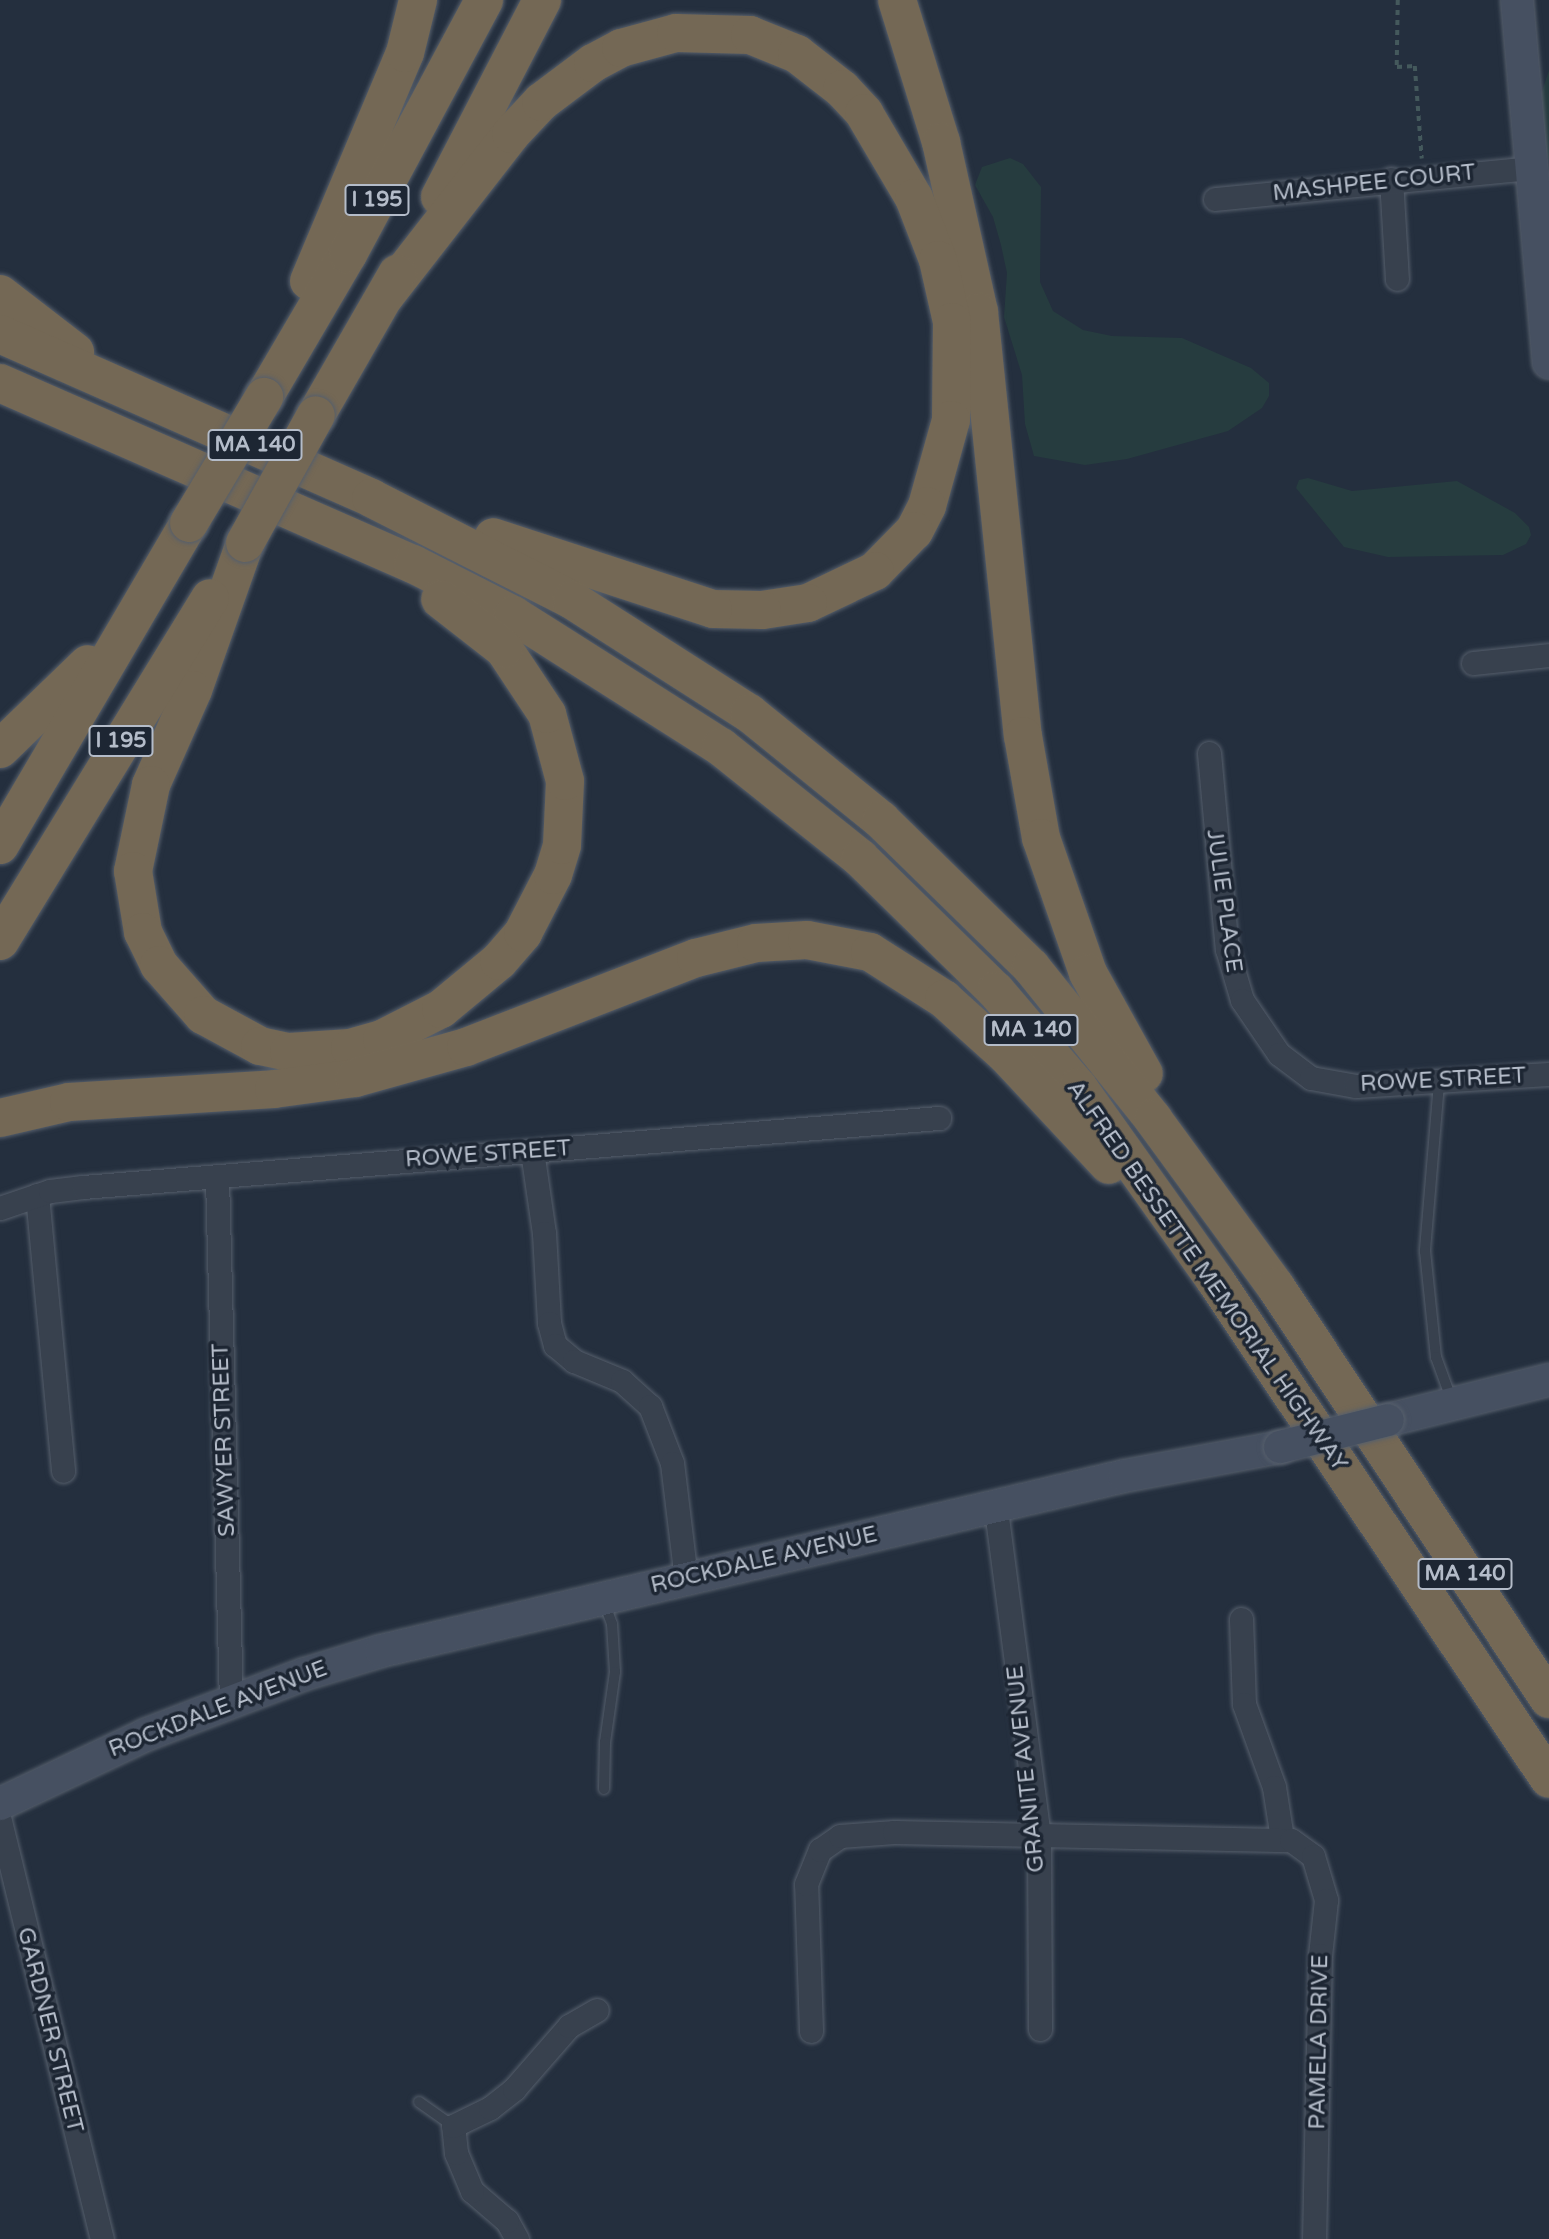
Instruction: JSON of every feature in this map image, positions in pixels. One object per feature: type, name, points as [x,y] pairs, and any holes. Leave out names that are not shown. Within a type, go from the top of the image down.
[{"type":"highway","points":[[269,389],[312,273],[405,53],[418,0]]},
{"type":"highway","name":"I 195","points":[[0,845],[269,389],[484,0]]},
{"type":"highway","name":"I 195","points":[[0,941],[245,543],[385,296],[542,0]]},
{"type":"highway","points":[[897,0],[947,164],[979,312],[1021,723],[1041,838],[1088,973],[1215,1201]]},
{"type":"highway","points":[[385,296],[511,134],[566,82],[621,48],[648,39],[727,32],[773,41],[797,54],[835,82],[863,113],[899,168],[928,229],[946,291],[955,354],[945,453],[914,531],[875,570],[808,603],[737,611],[692,604],[388,506]]},
{"type":"highway","points":[[0,294],[120,388]]},
{"type":"highway","name":"ALFRED BESSETTE MEMORIAL HIGHWAY","points":[[0,334],[388,506],[532,579],[641,641],[722,694],[818,766],[942,876],[1031,967],[1215,1201],[1549,1699]]},
{"type":"highway","name":"ALFRED BESSETTE MEMORIAL HIGHWAY","points":[[0,383],[459,586],[523,621],[670,712],[817,821],[950,943],[1041,1041],[1215,1280],[1549,1779]]},
{"type":"highway","points":[[0,409],[114,435]]},
{"type":"highway","points":[[245,543],[193,690],[141,817],[134,897],[143,932],[159,965],[204,1015],[260,1046],[289,1052],[350,1048],[382,1039],[441,1009],[481,979],[523,933],[553,876],[562,845],[565,781],[547,714],[504,649],[472,619],[293,514]]},
{"type":"highway","points":[[0,749],[73,681],[148,592]]},
{"type":"highway","points":[[0,1118],[83,1101],[274,1089],[355,1078],[466,1047],[696,957],[756,943],[828,942],[889,961],[982,1031],[1215,1280]]},
{"type":"main road","points":[[1517,0],[1549,363]]},
{"type":"main road","name":"ROCKDALE AVENUE","points":[[0,1804],[102,1754],[231,1702],[380,1651],[602,1597],[996,1510],[1136,1474],[1280,1447],[1549,1380]]},
{"type":"street","name":"MASHPEE COURT","points":[[1215,199],[1391,179],[1533,168]]},
{"type":"street","points":[[1391,179],[1397,279]]},
{"type":"street","points":[[1473,663],[1549,655]]},
{"type":"street","name":"JULIE PLACE","points":[[1209,753],[1212,822],[1234,979],[1266,1039],[1298,1070]]},
{"type":"street","name":"ROWE STREET","points":[[1298,1070],[1325,1083],[1356,1086],[1439,1083],[1549,1074]]},
{"type":"street","name":"ROWE STREET","points":[[0,1208],[37,1195],[117,1183],[217,1178],[939,1118]]},
{"type":"street","points":[[533,1151],[544,1233],[549,1323],[555,1345],[574,1361],[622,1381],[650,1406],[672,1463],[687,1579]]},
{"type":"street","name":"SAWYER STREET","points":[[217,1178],[231,1702]]},
{"type":"street","points":[[37,1195],[63,1471]]},
{"type":"street","name":"GRANITE AVENUE","points":[[996,1510],[1039,1837],[1040,2029]]},
{"type":"street","points":[[811,2032],[806,1884],[813,1860],[828,1842],[894,1832],[1177,1841],[1282,1838],[1274,1787],[1244,1704],[1241,1619]]},
{"type":"street","name":"GARDNER STREET","points":[[0,1821],[102,2239]]},
{"type":"street","name":"PAMELA DRIVE","points":[[1282,1838],[1308,1850],[1322,1874],[1326,1900],[1320,1955],[1314,2239]]},
{"type":"street","points":[[517,2239],[507,2221],[472,2191],[456,2153],[453,2126],[506,2095],[569,2026],[597,2010]]},
{"type":"lane","points":[[1439,1083],[1425,1251],[1436,1357],[1453,1404]]},
{"type":"lane","points":[[602,1597],[612,1624],[615,1672],[605,1742],[604,1789]]},
{"type":"lane","points":[[419,2102],[453,2126]]},
{"type":"path","points":[[1398,0],[1397,67],[1415,66],[1423,177]]},
{"type":"green space","points":[[1549,70],[1549,161],[1534,116]]},
{"type":"green space","points":[[1010,158],[1023,164],[1041,187],[1040,282],[1053,311],[1083,330],[1112,336],[1182,338],[1251,368],[1269,383],[1269,396],[1262,408],[1228,431],[1127,459],[1085,465],[1034,456],[1025,424],[1022,375],[1004,317],[1007,273],[1001,245],[993,217],[975,185],[982,167]]},
{"type":"green space","points":[[1308,478],[1352,491],[1457,481],[1515,513],[1529,527],[1531,535],[1526,544],[1503,555],[1388,557],[1344,547],[1296,488],[1299,480]]}]
